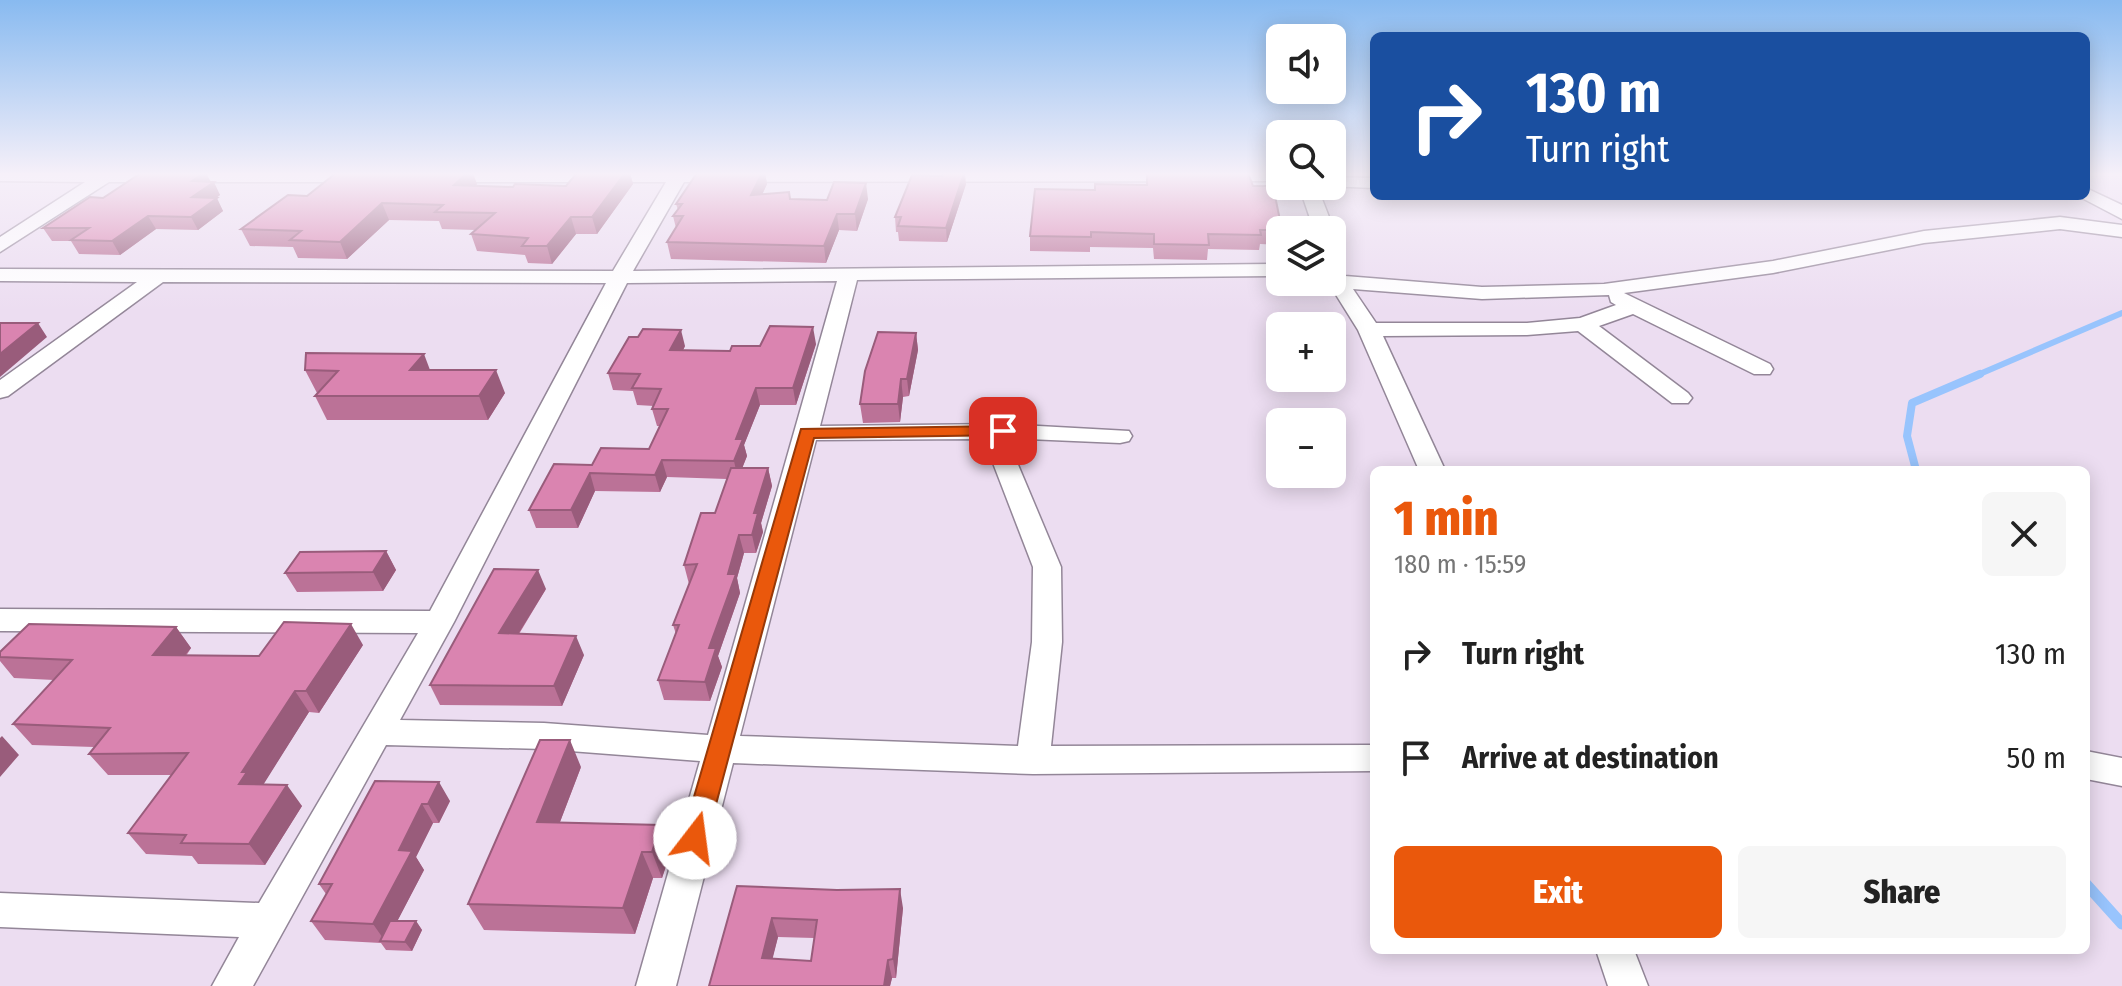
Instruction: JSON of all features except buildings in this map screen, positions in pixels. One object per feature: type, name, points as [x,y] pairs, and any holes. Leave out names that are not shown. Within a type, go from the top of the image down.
[{"type":"street","points":[[0,246],[40,219]]},
{"type":"street","points":[[232,986],[439,622],[620,276],[653,219]]},
{"type":"street","points":[[1346,279],[1482,293],[1604,290],[1773,267],[1924,237],[2060,223],[2122,231]]},
{"type":"street","points":[[0,275],[848,277],[1266,270]]},
{"type":"street","points":[[0,295],[28,275]]},
{"type":"street","points":[[0,391],[158,276]]},
{"type":"street","points":[[656,986],[848,277]]},
{"type":"street","points":[[1604,290],[1632,307],[1762,369]]},
{"type":"street","points":[[1346,294],[1369,330],[1430,466]]},
{"type":"street","points":[[1369,330],[1527,329],[1583,324],[1632,307]]},
{"type":"street","points":[[1583,324],[1680,398]]},
{"type":"street","points":[[807,433],[984,432],[1120,436]]},
{"type":"street","points":[[984,432],[999,448],[1047,567],[1047,642],[1033,760]]},
{"type":"street","points":[[0,620],[439,622]]},
{"type":"street","points":[[377,732],[544,736],[718,749],[1033,760],[1370,758]]},
{"type":"street","points":[[2090,766],[2122,772]]},
{"type":"street","points":[[0,910],[270,921]]},
{"type":"street","points":[[1616,954],[1628,986]]},
{"type":"waterway","points":[[1975,376],[2122,313]]},
{"type":"waterway","points":[[1915,466],[1907,436],[1912,403],[1980,374]]},
{"type":"waterway","points":[[2090,888],[2122,924]]},
{"type":"route","points":[[695,838],[807,433],[1003,431]]}]
